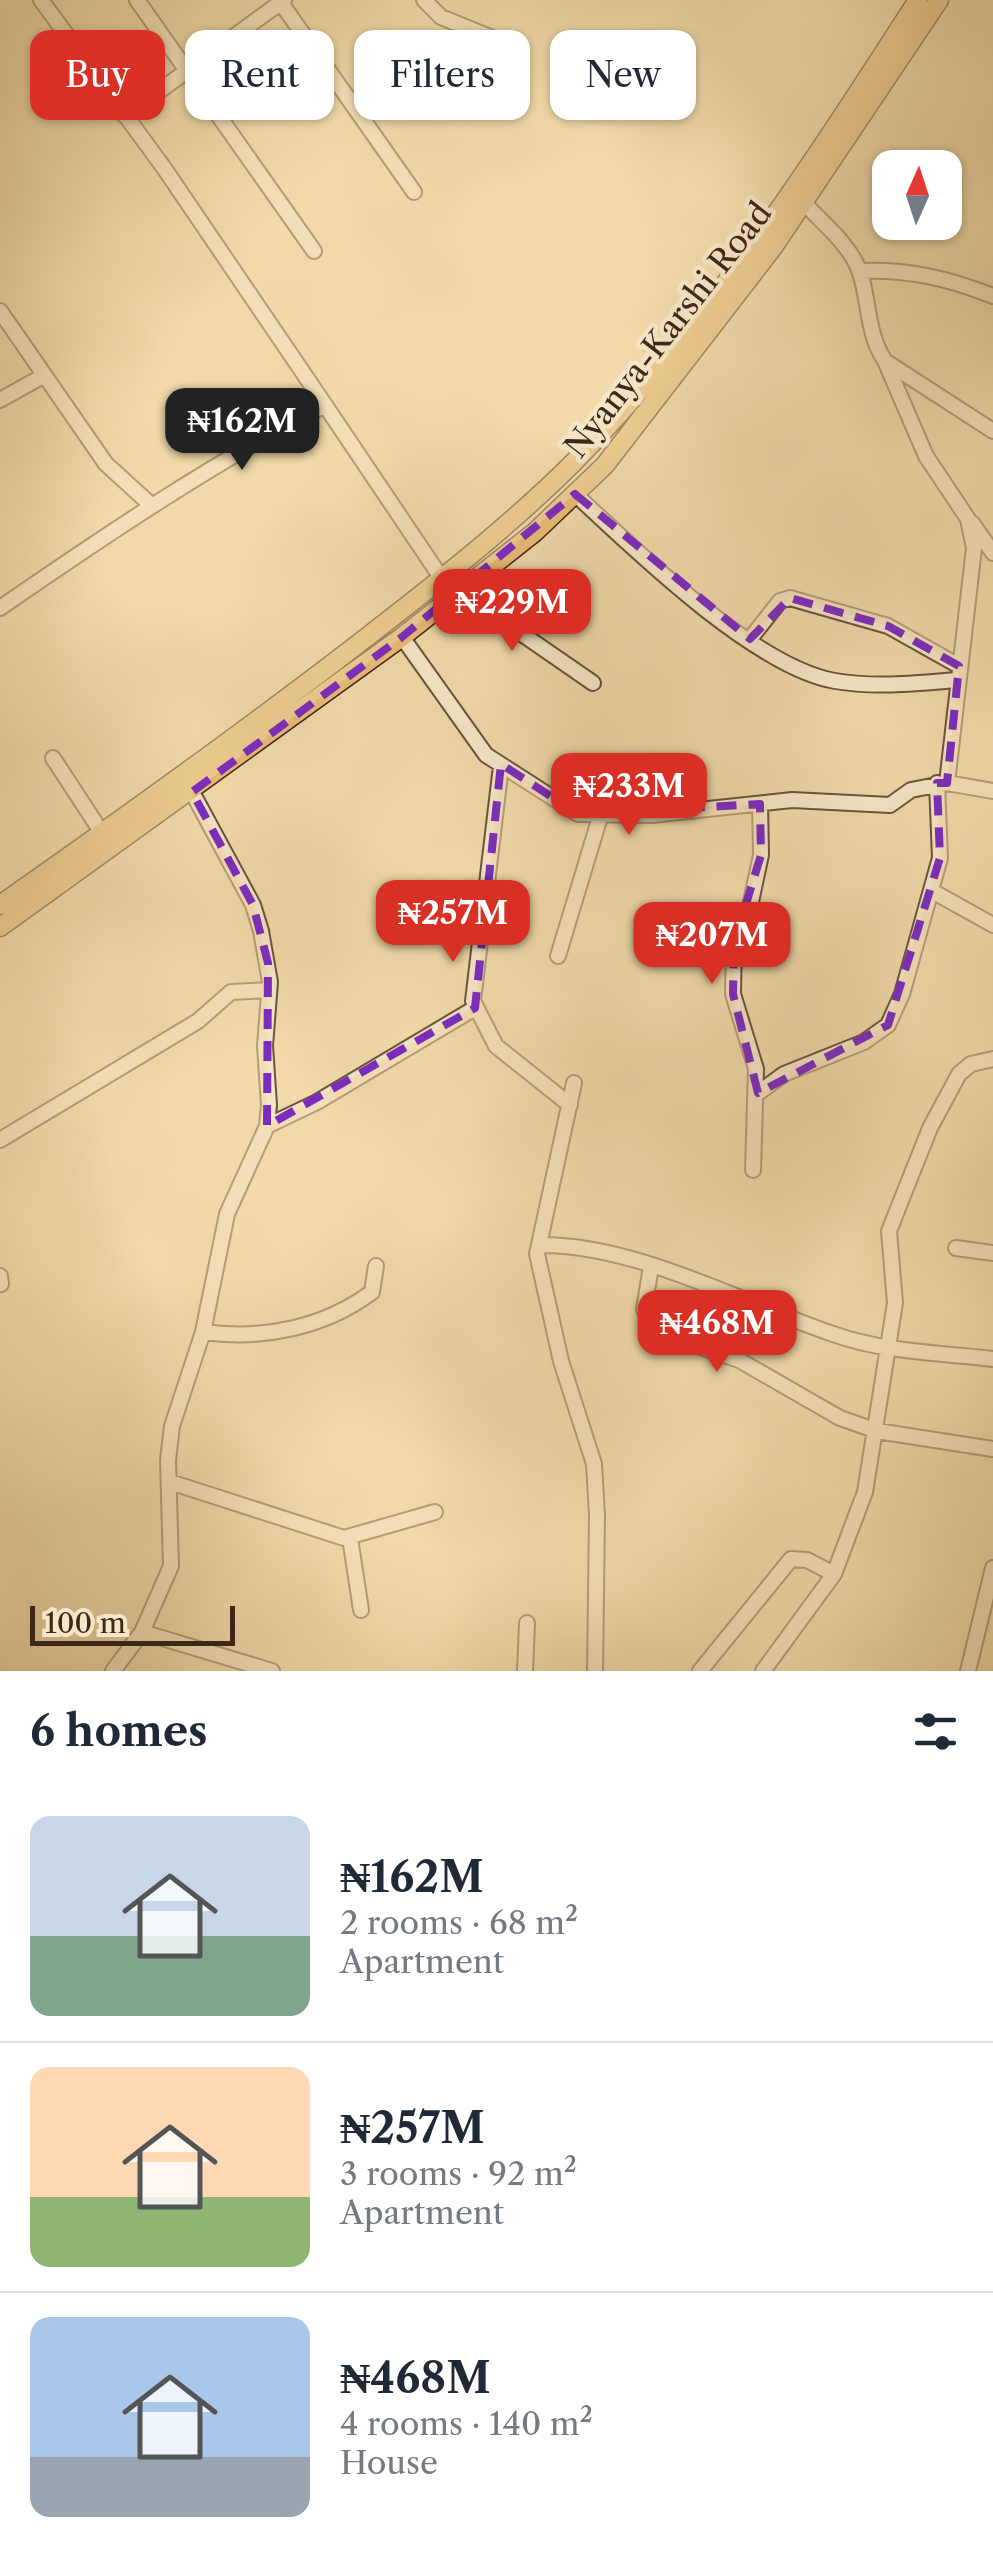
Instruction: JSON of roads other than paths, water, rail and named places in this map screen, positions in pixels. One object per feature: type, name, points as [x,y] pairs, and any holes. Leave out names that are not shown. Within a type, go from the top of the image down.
[{"type":"main road","name":"Nyanya-Karshi Road","points":[[0,927],[192,792],[507,526],[576,459],[712,304],[802,179],[917,0]]},
{"type":"main road","name":"Nyanya-Karshi Road","points":[[0,905],[402,638],[536,532],[605,465],[682,370],[804,203],[939,0]]},
{"type":"street","points":[[41,0],[63,30]]},
{"type":"street","points":[[138,0],[185,66]]},
{"type":"street","points":[[424,0],[440,17],[471,30]]},
{"type":"street","points":[[242,30],[281,1],[414,192]]},
{"type":"street","points":[[129,120],[442,579]]},
{"type":"street","points":[[223,120],[314,251]]},
{"type":"street","points":[[804,203],[839,239],[859,271],[875,346],[926,456],[993,553]]},
{"type":"street","points":[[859,271],[898,270],[945,277],[993,296]]},
{"type":"street","points":[[0,311],[106,464],[150,504]]},
{"type":"street","points":[[884,361],[993,431]]},
{"type":"street","points":[[0,400],[43,376]]},
{"type":"street","points":[[0,608],[150,504],[235,452],[326,405]]},
{"type":"street","points":[[575,494],[680,586],[750,639],[832,680],[878,686],[958,673]]},
{"type":"street","points":[[758,1093],[784,1074],[864,1042],[888,1024],[932,892],[942,833],[942,783],[974,548],[968,518]]},
{"type":"street","points":[[466,584],[499,618],[593,683]]},
{"type":"street","points":[[750,639],[780,601],[790,598],[888,626],[958,673]]},
{"type":"street","points":[[402,638],[486,755],[566,808],[600,817],[792,800],[890,804],[911,790],[942,783],[993,791]]},
{"type":"street","points":[[52,758],[102,834]]},
{"type":"street","points":[[501,766],[473,984],[475,1008],[496,1046],[570,1106]]},
{"type":"street","points":[[113,1671],[142,1632],[170,1566],[172,1426],[203,1332],[227,1214],[266,1126],[268,963],[253,905],[192,792]]},
{"type":"street","points":[[753,1170],[756,1069],[733,994],[734,943],[749,911],[761,855],[760,804]]},
{"type":"street","points":[[558,956],[600,817]]},
{"type":"street","points":[[932,892],[993,925]]},
{"type":"street","points":[[0,1140],[198,1022],[232,992],[269,990]]},
{"type":"street","points":[[266,1126],[317,1102],[475,1008]]},
{"type":"street","points":[[763,1671],[834,1574],[865,1492],[890,1348],[895,1283],[889,1231],[930,1128],[959,1074],[971,1064],[993,1059]]},
{"type":"street","points":[[574,1082],[538,1245],[538,1264],[561,1361],[594,1464],[594,1671]]},
{"type":"street","points":[[538,1245],[579,1248],[651,1267],[836,1336],[890,1348],[993,1360]]},
{"type":"street","points":[[956,1248],[993,1253]]},
{"type":"street","points":[[203,1332],[253,1337],[325,1318],[372,1292],[376,1266]]},
{"type":"street","points":[[651,1267],[644,1309],[654,1331],[739,1360],[820,1408],[877,1431],[993,1449]]},
{"type":"street","points":[[0,1276],[0,1284]]},
{"type":"street","points":[[170,1482],[290,1524],[350,1538],[436,1512]]},
{"type":"street","points":[[350,1538],[361,1610]]},
{"type":"street","points":[[700,1671],[791,1559],[807,1560],[834,1574]]},
{"type":"street","points":[[968,1671],[993,1568]]},
{"type":"street","points":[[525,1671],[527,1624]]},
{"type":"street","points":[[142,1632],[272,1671]]}]
